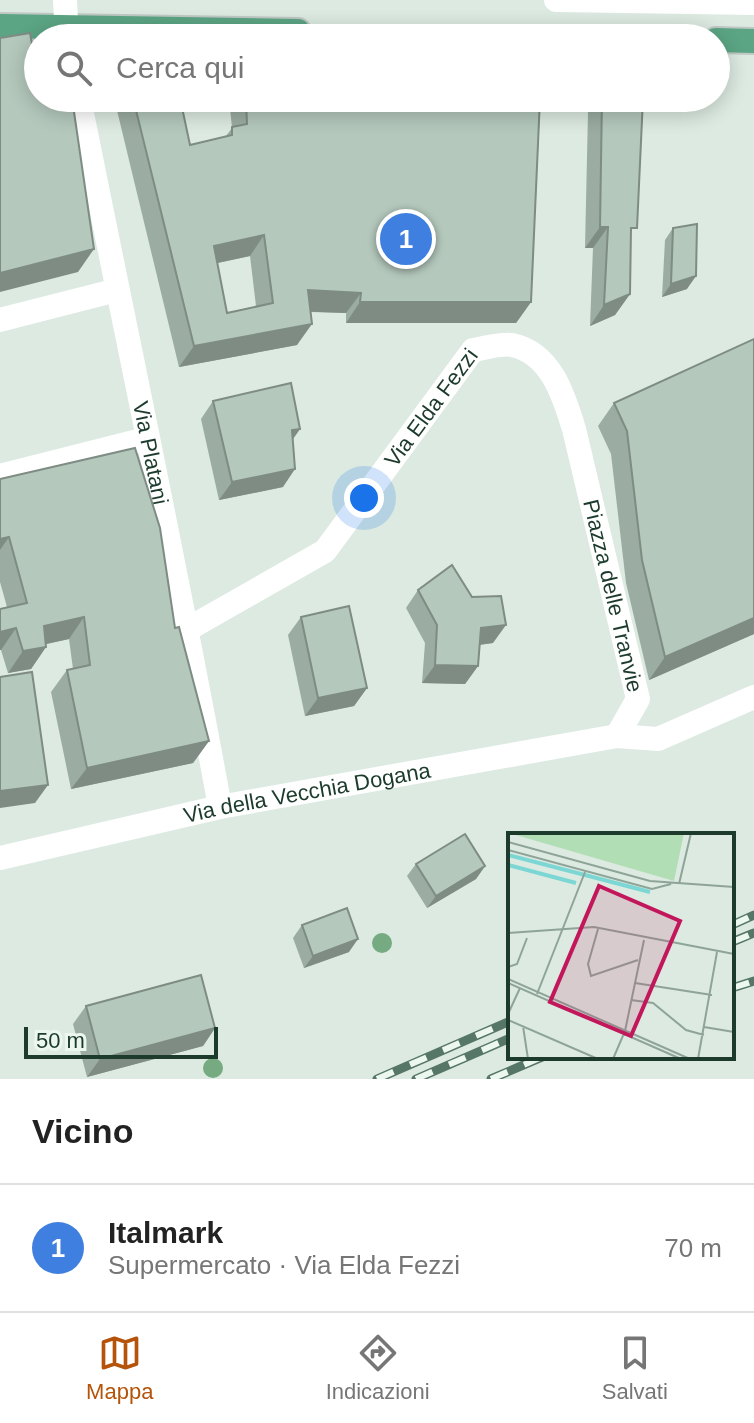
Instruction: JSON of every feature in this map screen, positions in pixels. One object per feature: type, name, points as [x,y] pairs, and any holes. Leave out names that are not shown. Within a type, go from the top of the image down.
[{"type":"main road","points":[[0,26],[24,28]]},
{"type":"main road","points":[[730,40],[754,41]]},
{"type":"street","points":[[65,0],[66,24]]},
{"type":"street","points":[[556,0],[754,3]]},
{"type":"street","name":"Via Platani","points":[[82,112],[146,439],[188,629],[220,807]]},
{"type":"street","points":[[0,320],[117,290]]},
{"type":"street","name":"Via Elda Fezzi","points":[[188,629],[325,551],[473,350],[511,345],[544,360],[566,401]]},
{"type":"street","name":"Piazza delle Tranvie","points":[[566,401],[638,699],[617,736]]},
{"type":"street","points":[[0,476],[146,439]]},
{"type":"street","points":[[617,736],[658,739],[754,697]]},
{"type":"street","name":"Via della Vecchia Dogana","points":[[0,858],[220,807],[617,736]]},
{"type":"building","points":[[24,34],[24,112],[74,112],[94,249],[0,273],[0,38]]},
{"type":"building","points":[[136,112],[183,112],[190,145],[232,135],[232,127],[247,124],[247,112],[539,112],[531,302],[360,302],[361,293],[308,290],[312,324],[194,346]],"holes":[[[264,235],[273,303],[227,313],[214,246]]]},
{"type":"building","points":[[602,112],[642,112],[637,228],[631,228],[630,294],[604,305],[608,227],[600,227]]},
{"type":"building","points":[[697,224],[696,276],[671,284],[673,228]]},
{"type":"building","points":[[754,339],[754,618],[665,657],[642,560],[627,431],[614,403]]},
{"type":"building","points":[[291,383],[300,429],[292,430],[295,469],[232,482],[213,401]]},
{"type":"building","points":[[135,448],[160,528],[175,628],[179,627],[209,741],[87,768],[67,670],[90,665],[84,617],[44,626],[46,647],[23,651],[16,628],[0,632],[0,609],[27,603],[9,537],[0,539],[0,479]]},
{"type":"building","points":[[452,565],[472,597],[501,596],[506,625],[481,628],[478,666],[435,665],[437,625],[418,590]]},
{"type":"building","points":[[349,606],[367,688],[318,698],[301,617]]},
{"type":"building","points":[[32,672],[48,785],[0,791],[0,677]]},
{"type":"building","points":[[465,834],[485,866],[436,896],[416,864]]},
{"type":"building","points":[[347,908],[358,939],[313,956],[302,925]]},
{"type":"building","points":[[201,975],[215,1028],[100,1059],[86,1006]]},
{"type":"railway","points":[[734,924],[754,915]]},
{"type":"railway","points":[[734,941],[754,933]]},
{"type":"railway","points":[[734,987],[754,981]]},
{"type":"railway","points":[[377,1079],[508,1022]]},
{"type":"railway","points":[[416,1079],[508,1039]]},
{"type":"railway","points":[[491,1079],[537,1059]]},
{"type":"place","name":"Italmark","points":[[406,239]]}]
